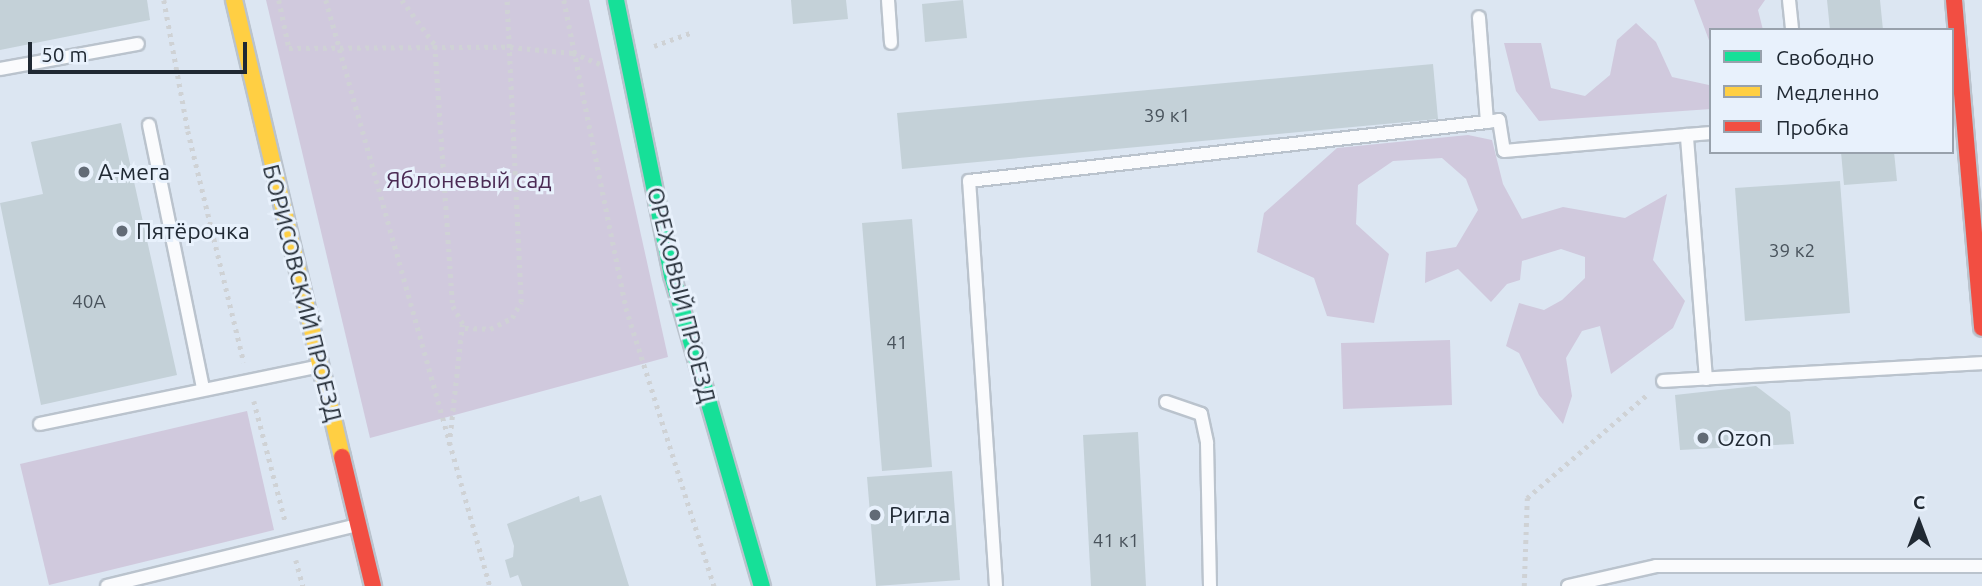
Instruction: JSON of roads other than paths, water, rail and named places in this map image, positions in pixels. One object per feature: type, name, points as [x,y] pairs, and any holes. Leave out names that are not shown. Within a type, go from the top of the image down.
[{"type":"street","name":"БОРИСОВСКИЙ ПРОЕЗД","points":[[234,0],[373,586]]},
{"type":"street","name":"ОРЕХОВЫЙ ПРОЕЗД","points":[[616,0],[672,275],[762,586]]},
{"type":"street","points":[[1954,0],[1976,196],[1982,328]]},
{"type":"lane","points":[[888,0],[891,43]]},
{"type":"lane","points":[[1789,0],[1792,28]]},
{"type":"lane","points":[[1479,17],[1488,122]]},
{"type":"lane","points":[[0,69],[138,44]]},
{"type":"lane","points":[[996,586],[969,181],[1499,120],[1504,151],[1709,133]]},
{"type":"lane","points":[[149,125],[203,389]]},
{"type":"lane","points":[[1687,135],[1706,379]]},
{"type":"lane","points":[[1663,381],[1982,363]]},
{"type":"lane","points":[[40,425],[320,366]]},
{"type":"lane","points":[[1166,402],[1201,414],[1207,443],[1210,586]]},
{"type":"lane","points":[[107,586],[358,526]]},
{"type":"lane","points":[[1568,586],[1656,566],[1982,566]]},
{"type":"place","name":"А-мега","points":[[84,172]]},
{"type":"place","name":"Пятёрочка","points":[[122,231]]},
{"type":"place","name":"Ozon","points":[[1703,438]]},
{"type":"place","name":"Ригла","points":[[875,515]]},
{"type":"park label","name":"Яблоневый сад","points":[[469,180]]}]
